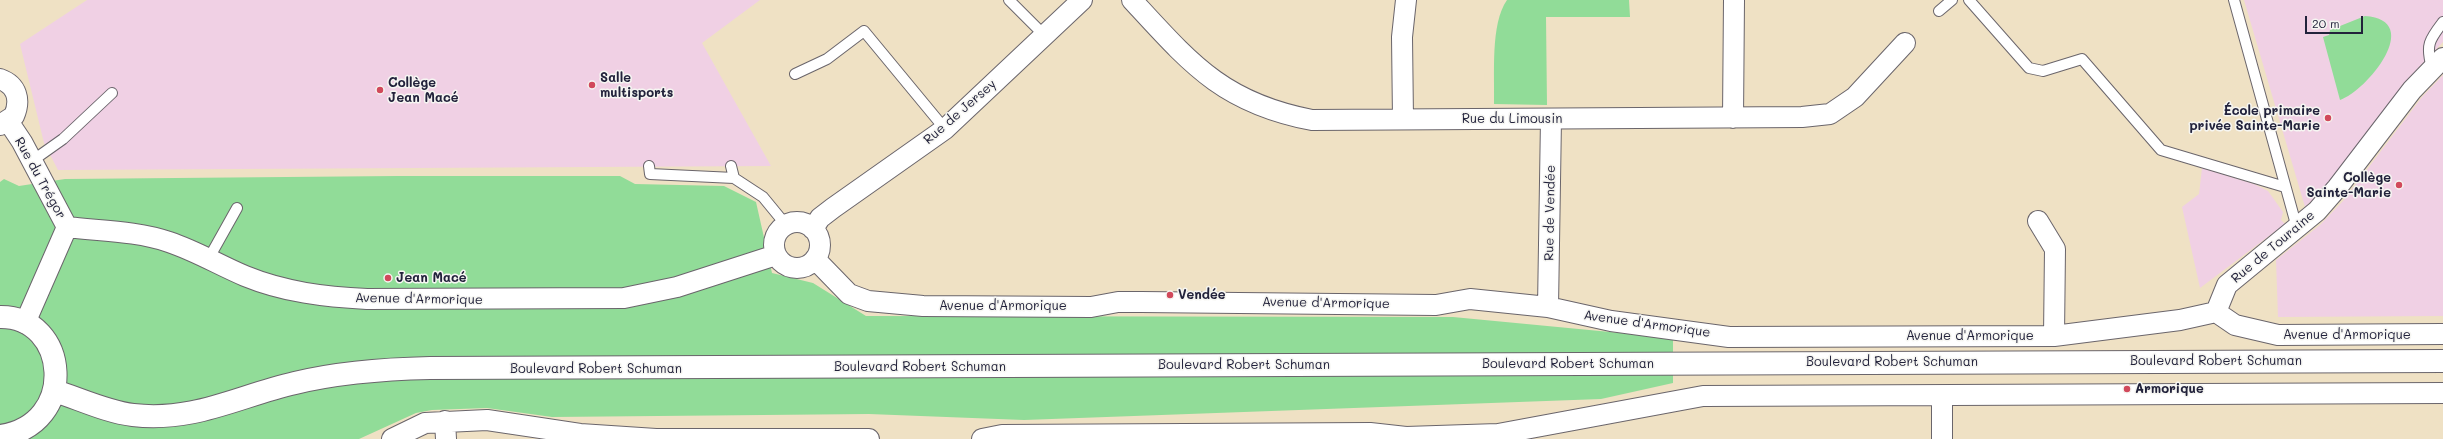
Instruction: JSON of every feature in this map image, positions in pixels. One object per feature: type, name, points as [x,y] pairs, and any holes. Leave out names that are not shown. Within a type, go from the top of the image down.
[{"type":"main road","points":[[0,317],[25,323],[41,335],[52,352],[57,371],[55,391],[49,406],[39,418],[27,428],[12,434],[0,436]]},
{"type":"main road","name":"Boulevard Robert Schuman","points":[[55,391],[133,415],[168,416],[200,412],[293,383],[336,374],[378,369],[2443,361]]},
{"type":"street","name":"Rue de Jersey","points":[[813,229],[820,218],[833,208],[945,130],[1082,0]]},
{"type":"street","name":"Rue du Limousin","points":[[1132,0],[1198,68],[1227,90],[1257,105],[1283,114],[1312,120],[1733,118],[1802,117],[1830,114],[1855,97],[1905,43]]},
{"type":"street","points":[[1403,119],[1402,37],[1406,0]]},
{"type":"street","points":[[1733,118],[1734,0]]},
{"type":"street","name":"Rue de Touraine","points":[[2216,312],[2227,285],[2317,211],[2435,69]]},
{"type":"street","points":[[0,79],[12,86],[18,100],[14,116],[4,123]]},
{"type":"street","name":"Rue de Vendée","points":[[1548,308],[1551,120]]},
{"type":"street","name":"Rue du Trégor","points":[[4,123],[32,161],[67,227],[25,323]]},
{"type":"street","points":[[2038,221],[2055,249],[2054,336]]},
{"type":"street","points":[[800,222],[813,229],[819,241],[818,254],[809,265],[794,268],[780,261],[774,248],[776,234],[786,225],[800,222]]},
{"type":"street","name":"Avenue d'Armorique","points":[[67,227],[126,233],[168,242],[209,258],[245,276],[287,290],[327,297],[476,300],[624,298],[677,287],[776,255]]},
{"type":"street","name":"Avenue d'Armorique","points":[[814,259],[849,294],[868,300],[923,306],[1091,307],[1118,302],[1246,301],[1274,305],[1358,303],[1436,305],[1470,299],[1548,308],[1611,321],[1729,337],[2054,336],[2180,320],[2216,312],[2235,325],[2278,335],[2443,334]]},
{"type":"street","points":[[982,439],[1010,435],[1370,433],[1406,437],[1498,434],[1703,396],[2443,393]]},
{"type":"street","points":[[1942,396],[1942,439]]},
{"type":"street","points":[[392,439],[425,423],[445,430],[487,420],[580,434],[656,439],[869,439]]},
{"type":"lane","points":[[1009,0],[1044,35]]},
{"type":"lane","points":[[1939,11],[1952,0]]},
{"type":"lane","points":[[1969,0],[2029,68],[2043,71],[2082,59],[2161,150],[2285,187]]},
{"type":"lane","points":[[2234,0],[2297,228]]},
{"type":"lane","points":[[2435,69],[2429,56],[2429,40],[2443,22]]},
{"type":"lane","points":[[795,74],[827,59],[864,31],[945,130]]},
{"type":"lane","points":[[32,161],[63,139],[112,93]]},
{"type":"lane","points":[[649,166],[650,174],[734,178],[763,197],[786,225]]},
{"type":"lane","points":[[732,166],[734,178]]},
{"type":"lane","points":[[209,258],[237,208]]},
{"type":"shaded area","name":"Collège Jean Macé","points":[[87,0],[760,0],[702,43],[771,166],[58,170],[44,143],[20,44]]},
{"type":"shaded area","name":"École primaire privée Sainte-Marie","points":[[2244,0],[2443,0],[2443,42],[2404,83],[2323,190],[2305,207]]},
{"type":"shaded area","name":"Collège Sainte-Marie","points":[[2443,75],[2443,316],[2278,317],[2276,260],[2320,225],[2343,201],[2422,97]]},
{"type":"shaded area","points":[[2202,168],[2254,184],[2268,191],[2283,212],[2281,220],[2285,224],[2200,288],[2182,207],[2199,194]]},
{"type":"green space","points":[[1507,0],[1629,0],[1630,17],[1546,17],[1547,105],[1494,104],[1494,50],[1498,22]]},
{"type":"green space","points":[[2365,16],[2382,20],[2390,30],[2391,42],[2376,71],[2364,84],[2340,100],[2323,37],[2329,35],[2330,30]]},
{"type":"green space","points":[[397,176],[620,176],[635,184],[724,186],[756,202],[772,273],[813,283],[866,316],[1453,317],[1673,338],[1673,383],[1601,399],[1024,420],[869,414],[552,417],[487,408],[432,410],[416,413],[359,439],[0,439],[0,182],[4,179],[19,186],[65,179]]},
{"type":"place","name":"Salle multisports","points":[[592,85]]},
{"type":"place","name":"Collège Jean Macé","points":[[380,90]]},
{"type":"place","name":"École primaire privée Sainte-Marie","points":[[2328,118]]},
{"type":"place","name":"Collège Sainte-Marie","points":[[2399,185]]},
{"type":"place","name":"Jean Macé","points":[[388,278]]},
{"type":"place","name":"Vendée","points":[[1170,295]]},
{"type":"place","name":"Armorique","points":[[2127,389]]}]
